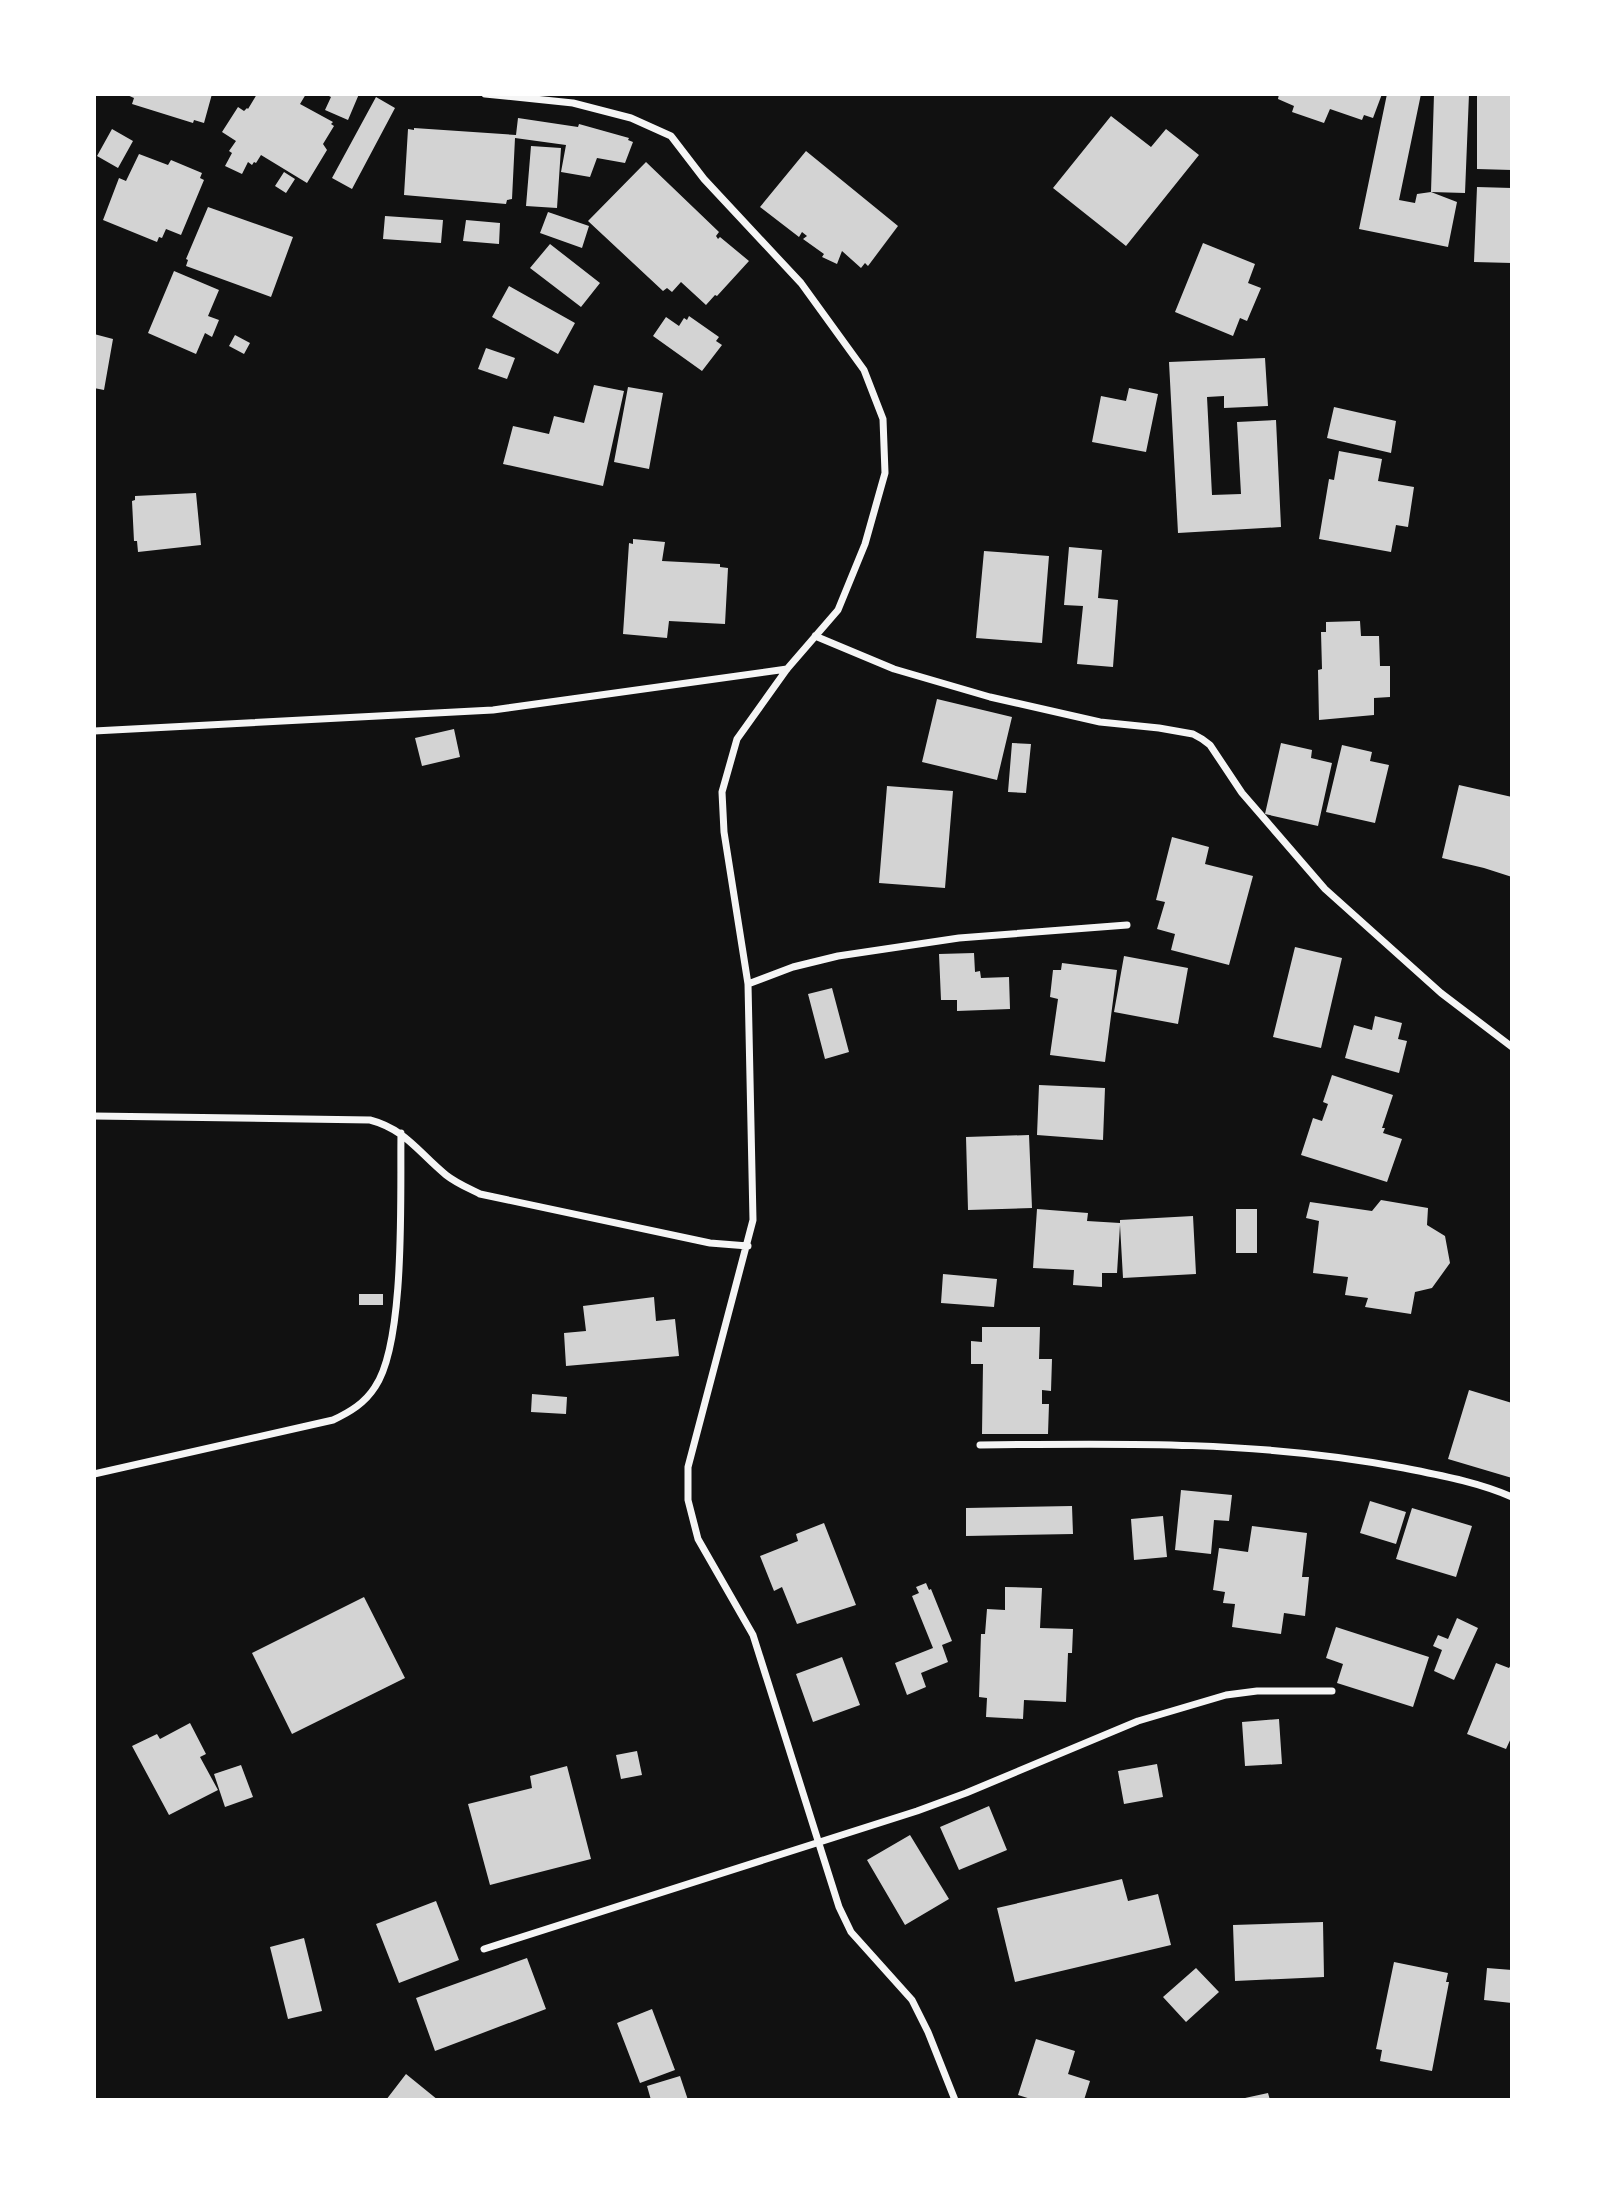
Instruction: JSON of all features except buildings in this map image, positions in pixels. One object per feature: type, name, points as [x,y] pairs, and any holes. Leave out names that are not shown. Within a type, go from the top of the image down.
[{"type":"street","points":[[485,94],[573,103],[631,118],[671,136],[704,178],[801,283],[864,370],[883,419],[885,473],[865,544],[838,610],[787,668],[737,739],[722,792],[724,832],[748,984],[753,1220],[688,1467],[688,1500],[698,1539],[753,1635],[839,1908],[851,1932],[912,2000],[955,2099]]},
{"type":"street","points":[[815,636],[894,669],[990,697],[1100,722],[1159,727],[1193,734],[1202,739],[1210,745],[1242,793],[1325,889],[1441,993],[1511,1047]]},
{"type":"street","points":[[94,731],[493,710],[787,668]]},
{"type":"street","points":[[748,984],[793,967],[838,956],[959,938],[1127,925]]},
{"type":"street","points":[[94,1116],[370,1119],[388,1124],[446,1175],[480,1194],[710,1243],[748,1246]]},
{"type":"street","points":[[94,1474],[333,1420],[354,1410],[376,1387],[390,1352],[398,1270],[401,1133]]},
{"type":"street","points":[[980,1445],[1139,1443],[1343,1456],[1443,1476],[1511,1497]]},
{"type":"street","points":[[484,1949],[818,1844],[966,1793],[1138,1721],[1226,1695],[1257,1691],[1332,1691]]}]
